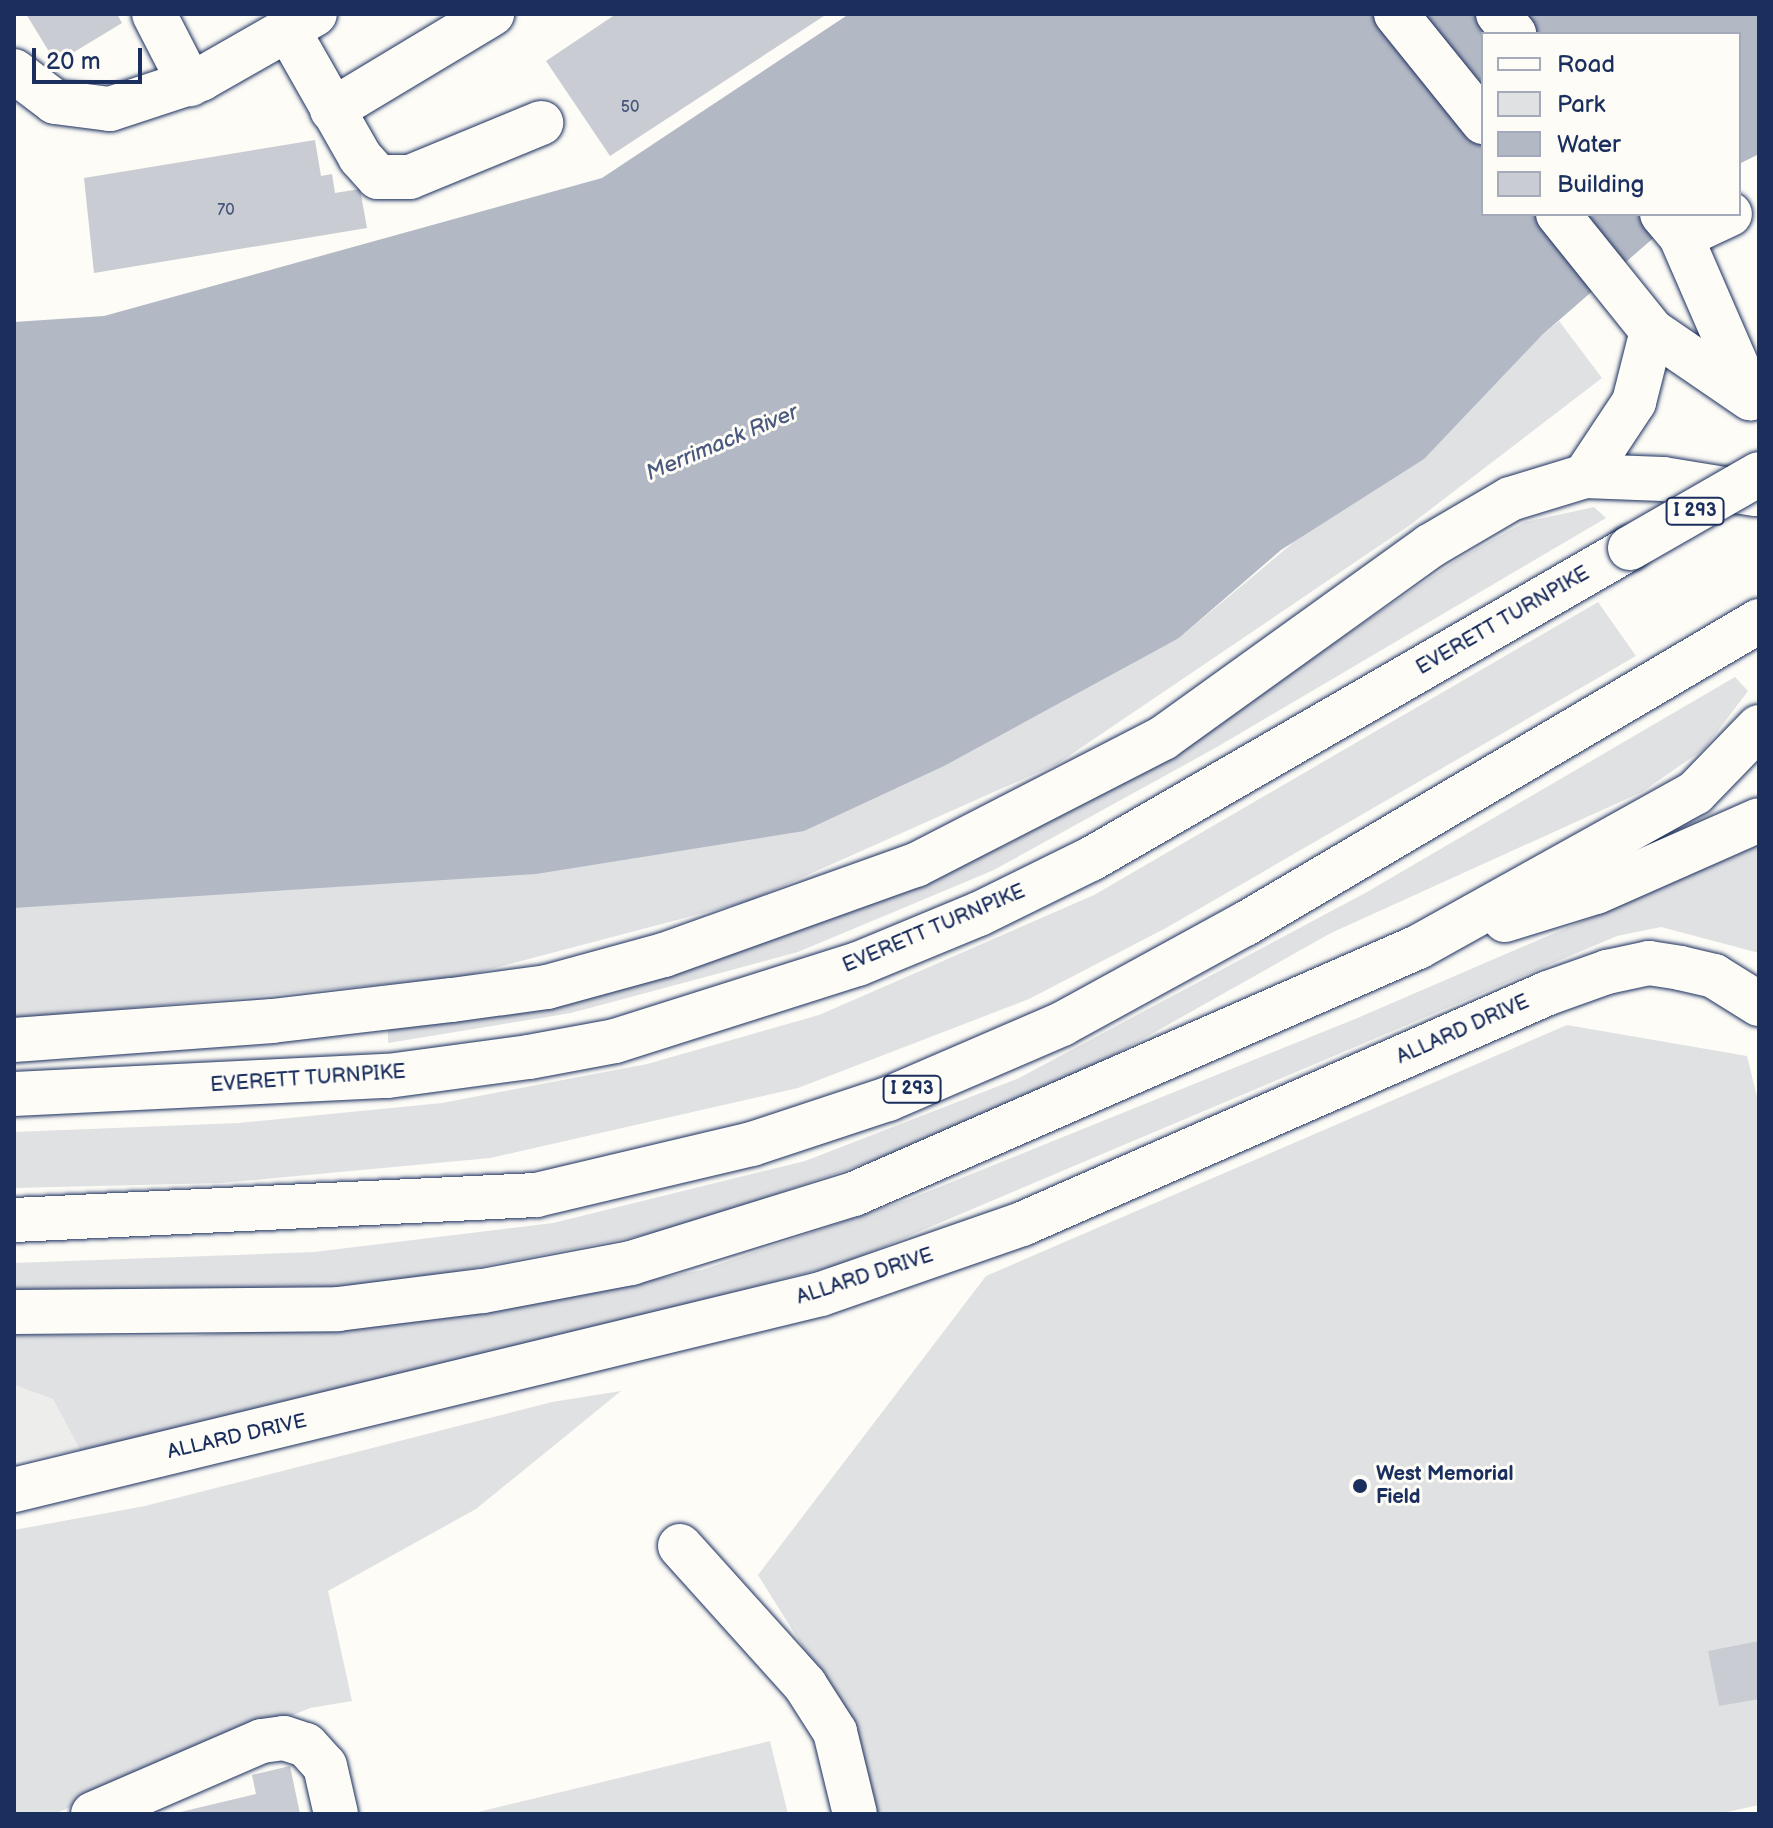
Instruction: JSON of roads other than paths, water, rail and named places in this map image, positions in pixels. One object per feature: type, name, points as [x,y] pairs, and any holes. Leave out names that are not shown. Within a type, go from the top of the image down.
[{"type":"main road","points":[[154,14],[190,84]]},
{"type":"main road","points":[[332,110],[492,14]]},
{"type":"main road","points":[[1396,14],[1481,120]]},
{"type":"main road","points":[[1498,14],[1512,32]]},
{"type":"main road","points":[[14,71],[55,102],[83,109],[110,109],[190,84],[302,22],[332,110],[378,177],[410,177],[541,123]]},
{"type":"main road","points":[[1560,216],[1652,331],[1755,403]]},
{"type":"main road","points":[[1720,216],[1672,226],[1755,403]]},
{"type":"main road","points":[[1585,476],[1634,402],[1652,331]]},
{"type":"main road","name":"EVERETT TURNPIKE","points":[[14,1094],[388,1076],[529,1057],[615,1041],[858,964],[979,914],[1091,859],[1759,474]]},
{"type":"main road","points":[[14,1040],[272,1021],[547,987],[763,921],[916,865],[1150,746],[1222,700],[1430,546],[1510,499],[1585,476],[1663,479],[1759,495]]},
{"type":"main road","name":"I 293","points":[[14,1220],[536,1195],[752,1144],[888,1099],[1062,1024],[1245,924],[1759,621]]},
{"type":"main road","points":[[14,1312],[338,1309],[483,1291],[631,1263],[854,1194],[939,1160],[1418,947],[1695,793],[1759,727]]},
{"type":"main road","points":[[1418,947],[1596,892],[1759,820]]},
{"type":"main road","name":"ALLARD DRIVE","points":[[14,1490],[821,1294],[1022,1224],[1548,993],[1649,963],[1714,976],[1759,1004]]},
{"type":"main road","points":[[680,1546],[805,1685],[835,1732],[855,1814]]},
{"type":"main road","points":[[93,1814],[262,1741],[284,1738],[306,1745],[325,1766],[336,1814]]},
{"type":"water","name":"Merrimack River","points":[[849,14],[1759,14],[1759,154],[1741,163],[1741,32],[1481,32],[1481,216],[1679,216],[1542,335],[1424,459],[1281,550],[1179,638],[944,766],[804,831],[536,874],[14,908],[14,322],[104,316],[602,178]]},
{"type":"place","name":"West Memorial Field","points":[[1360,1486]]}]
